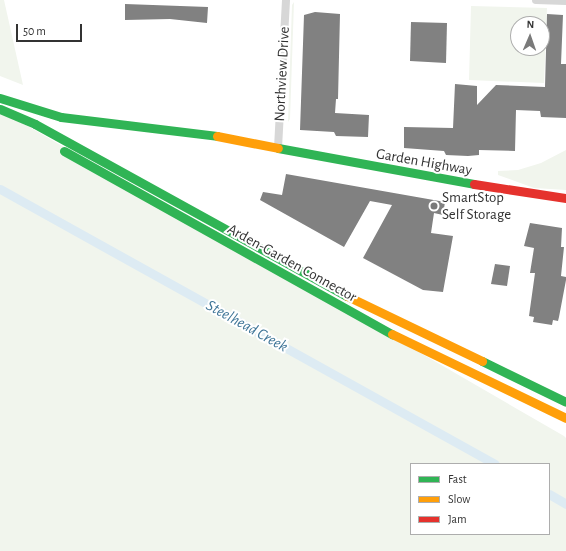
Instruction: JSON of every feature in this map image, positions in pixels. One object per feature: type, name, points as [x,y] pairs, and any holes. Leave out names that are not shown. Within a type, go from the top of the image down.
[{"type":"main road","name":"Garden Highway","points":[[0,98],[62,117],[223,137],[456,182],[566,198]]},
{"type":"main road","name":"Arden-Garden Connector","points":[[0,110],[13,117],[35,124],[341,293],[566,402]]},
{"type":"main road","name":"Arden-Garden Connector","points":[[13,117],[28,131],[364,319],[451,365],[566,418]]},
{"type":"street","name":"Northview Drive","points":[[278,148],[286,0]]},
{"type":"street","points":[[536,0],[566,1]]},
{"type":"shaded area","points":[[0,0],[4,0],[23,85],[0,76]]},
{"type":"shaded area","points":[[294,2],[290,119],[288,122],[292,5]]},
{"type":"shaded area","points":[[471,6],[547,8],[547,16],[510,16],[510,56],[545,56],[544,83],[469,80]]},
{"type":"shaded area","points":[[0,110],[564,436],[566,438],[566,551],[0,551]]},
{"type":"shaded area","points":[[566,150],[566,190],[534,188],[498,175],[498,171],[518,170],[541,163]]},
{"type":"building","points":[[125,4],[208,7],[207,23],[170,19],[125,20]]},
{"type":"building","points":[[315,12],[340,14],[338,99],[336,99],[335,113],[369,115],[368,137],[336,136],[334,132],[300,130],[304,15]]},
{"type":"building","points":[[547,14],[563,15],[561,64],[566,64],[566,118],[541,117],[540,111],[516,110],[515,151],[479,150],[479,155],[468,156],[446,155],[444,151],[404,148],[404,127],[453,128],[455,84],[477,86],[477,105],[496,85],[545,87],[546,56],[550,56],[550,16],[547,16]]},
{"type":"building","points":[[411,22],[447,23],[446,63],[410,61]]},
{"type":"building","points":[[286,174],[445,202],[443,215],[434,213],[431,233],[453,236],[443,292],[423,290],[363,258],[392,205],[370,201],[344,247],[260,200],[263,192],[282,195]]},
{"type":"building","points":[[530,223],[562,228],[561,247],[564,247],[561,276],[566,277],[566,280],[558,321],[553,320],[552,325],[533,322],[534,317],[529,316],[535,273],[530,273],[534,248],[524,246]]},
{"type":"building","points":[[495,264],[510,266],[507,286],[491,284]]},
{"type":"waterway","name":"Steelhead Creek","points":[[0,189],[493,463]]},
{"type":"waterway","name":"Steelhead Creek","points":[[550,495],[566,504]]},
{"type":"traffic: fast","points":[[0,98],[61,117],[217,136]]},
{"type":"traffic: fast","points":[[0,109],[35,124],[347,296]]},
{"type":"traffic: fast","points":[[278,148],[474,184]]},
{"type":"traffic: fast","points":[[64,151],[392,334]]},
{"type":"traffic: fast","points":[[482,361],[566,402]]},
{"type":"traffic: slow","points":[[217,136],[278,148]]},
{"type":"traffic: slow","points":[[347,296],[482,361]]},
{"type":"traffic: slow","points":[[392,334],[566,418]]},
{"type":"traffic: jam","points":[[474,184],[566,198]]},
{"type":"place","name":"SmartStop Self Storage","points":[[434,206]]}]
